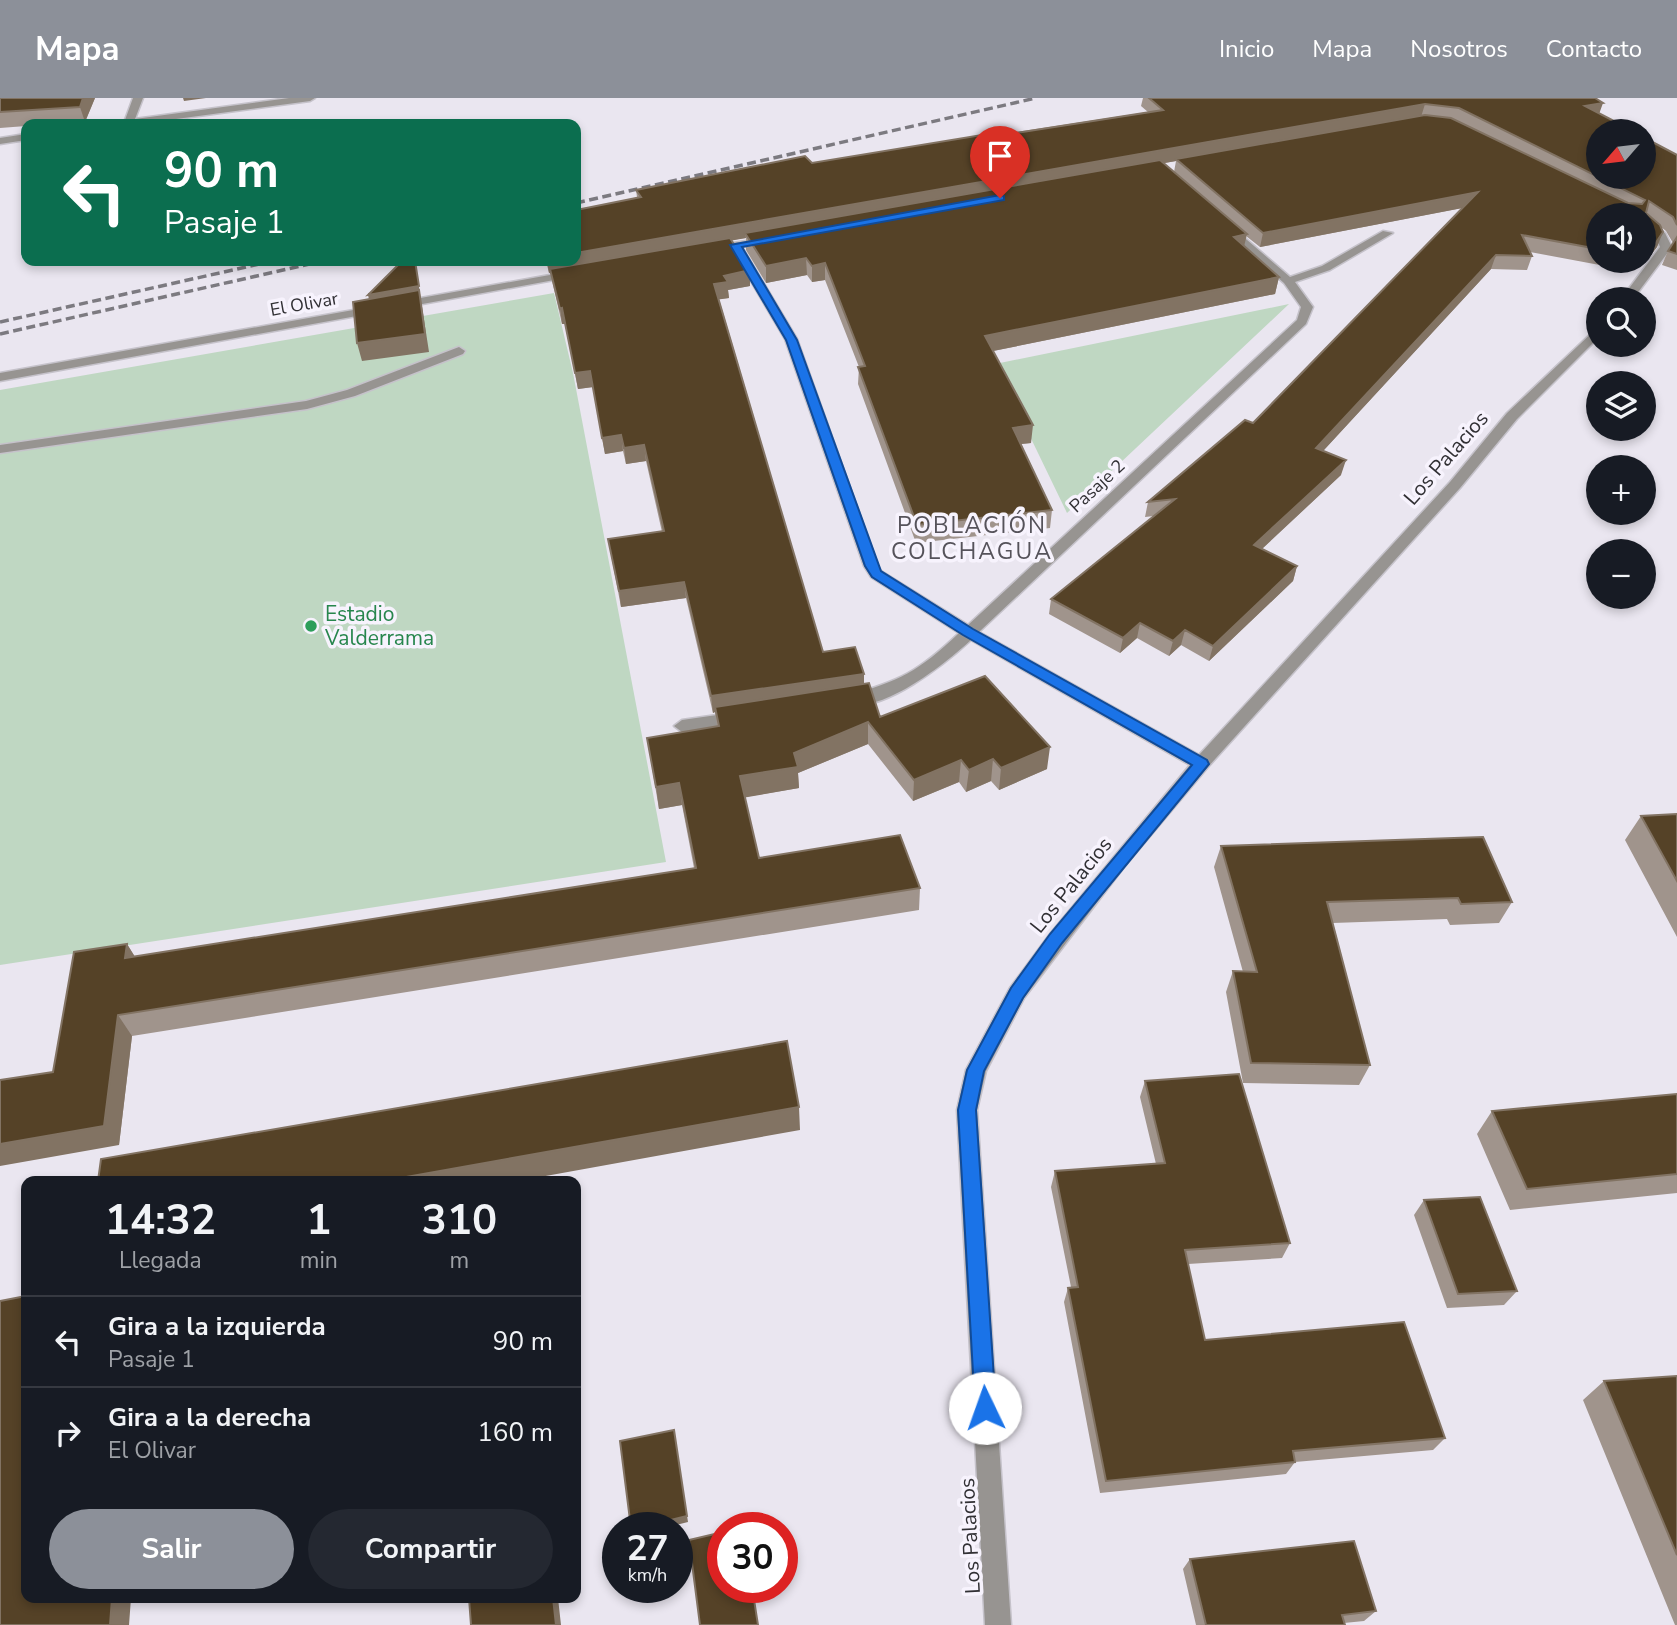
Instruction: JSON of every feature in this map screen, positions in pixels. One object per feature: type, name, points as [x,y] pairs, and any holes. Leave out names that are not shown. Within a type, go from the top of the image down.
[{"type":"street","points":[[127,119],[138,98]]},
{"type":"street","points":[[160,119],[310,98]]},
{"type":"street","points":[[0,141],[21,138]]},
{"type":"street","points":[[1219,221],[1288,281],[1326,268],[1387,233]]},
{"type":"street","points":[[1656,231],[1661,235],[1666,247],[1656,260]]},
{"type":"street","points":[[695,252],[776,237]]},
{"type":"street","points":[[735,245],[791,340],[871,566],[882,579],[968,632],[1201,764]]},
{"type":"street","name":"El Olivar","points":[[0,377],[586,272]]},
{"type":"street","name":"Pasaje 2","points":[[831,703],[872,697],[907,684],[939,661],[1302,321],[1307,307],[1288,281]]},
{"type":"street","name":"Los Palacios","points":[[998,1625],[967,1110],[975,1070],[1017,993],[1056,939],[1201,764],[1455,485],[1512,416],[1586,343]]},
{"type":"street","points":[[0,449],[307,405],[351,393],[459,351]]},
{"type":"street","points":[[682,726],[750,716]]},
{"type":"green space","name":"Estadio Valderrama","points":[[554,293],[573,373],[666,862],[0,965],[0,390]]},
{"type":"green space","points":[[1289,304],[1067,513],[995,364]]},
{"type":"building","points":[[0,98],[83,98],[80,107],[0,112]]},
{"type":"building","points":[[1149,98],[1595,98],[1603,103],[1585,106],[1610,119],[1586,119],[1586,171],[1459,108],[1425,104],[581,252],[581,209],[641,197],[636,190],[805,156],[812,163],[1006,131],[1009,134],[1163,110]]},
{"type":"building","points":[[1425,115],[1451,118],[1586,183],[1586,189],[1599,189],[1628,203],[1586,203],[1586,247],[1522,235],[1532,256],[1496,255],[1316,448],[1346,460],[1254,545],[1297,566],[1213,646],[1185,630],[1173,641],[1140,623],[1123,638],[1051,599],[1175,499],[1148,502],[1245,420],[1253,423],[1478,192],[1263,233],[1176,159]]},
{"type":"building","points":[[1656,144],[1677,155],[1677,225],[1673,217],[1656,203],[1643,203],[1645,200],[1623,189],[1656,189]]},
{"type":"building","points":[[1160,160],[1247,234],[1234,237],[1279,277],[985,336],[1033,425],[1013,428],[1052,510],[917,525],[858,367],[865,366],[825,263],[812,266],[806,258],[766,266],[745,233]]},
{"type":"building","points":[[1656,222],[1663,232],[1656,242]]},
{"type":"building","points":[[1677,237],[1677,254],[1668,251]]},
{"type":"building","points":[[730,238],[750,270],[724,276],[728,282],[714,284],[823,652],[855,647],[864,674],[711,696],[684,582],[619,591],[608,539],[664,531],[644,445],[624,448],[621,435],[602,438],[590,371],[575,373],[562,308],[560,309],[550,269],[581,266],[581,264]]},
{"type":"building","points":[[397,266],[416,266],[419,286],[368,295]]},
{"type":"building","points":[[419,290],[425,334],[357,343],[353,302]]},
{"type":"building","points":[[985,676],[1050,747],[1001,768],[993,759],[969,770],[961,760],[914,780],[868,722],[794,753],[798,767],[740,776],[759,858],[900,835],[920,888],[118,1015],[104,1126],[0,1144],[0,1080],[53,1072],[74,952],[127,944],[125,958],[696,868],[679,783],[656,787],[647,738],[719,726],[715,707],[869,683],[880,717]]},
{"type":"building","points":[[1677,814],[1677,881],[1641,816]]},
{"type":"building","points":[[1483,837],[1512,902],[1461,904],[1458,898],[1327,902],[1370,1065],[1251,1063],[1233,971],[1257,972],[1221,846]]},
{"type":"building","points":[[787,1041],[799,1107],[412,1176],[99,1176],[101,1159]]},
{"type":"building","points":[[1239,1074],[1290,1243],[1185,1250],[1205,1340],[1404,1322],[1445,1438],[1293,1451],[1295,1462],[1106,1481],[1068,1288],[1078,1287],[1055,1171],[1165,1163],[1145,1081]]},
{"type":"building","points":[[1677,1094],[1677,1174],[1527,1189],[1492,1111]]},
{"type":"building","points":[[1480,1197],[1517,1291],[1458,1294],[1424,1200]]},
{"type":"building","points":[[21,1297],[21,1603],[112,1603],[110,1625],[0,1625],[0,1301]]},
{"type":"building","points":[[1677,1376],[1677,1555],[1604,1381]]},
{"type":"building","points":[[674,1430],[686,1512],[629,1512],[620,1441]]},
{"type":"building","points":[[707,1536],[707,1603],[755,1603],[758,1625],[700,1625],[693,1571],[693,1539]]},
{"type":"building","points":[[1354,1541],[1376,1611],[1342,1615],[1345,1625],[1206,1625],[1190,1559]]},
{"type":"building","points":[[469,1603],[554,1603],[556,1625],[471,1625]]},
{"type":"railway","points":[[581,202],[1036,98]]},
{"type":"railway","points":[[0,322],[251,266]]},
{"type":"railway","points":[[0,334],[301,266]]},
{"type":"place","name":"Estadio Valderrama","points":[[311,626]]},
{"type":"district","name":"POBLACIÓN COLCHAGUA","points":[[972,538]]},
{"type":"route","points":[[985,1408],[967,1110],[975,1070],[1017,993],[1056,939],[1201,764],[968,632],[876,574],[791,340],[735,245],[1000,198]]}]
